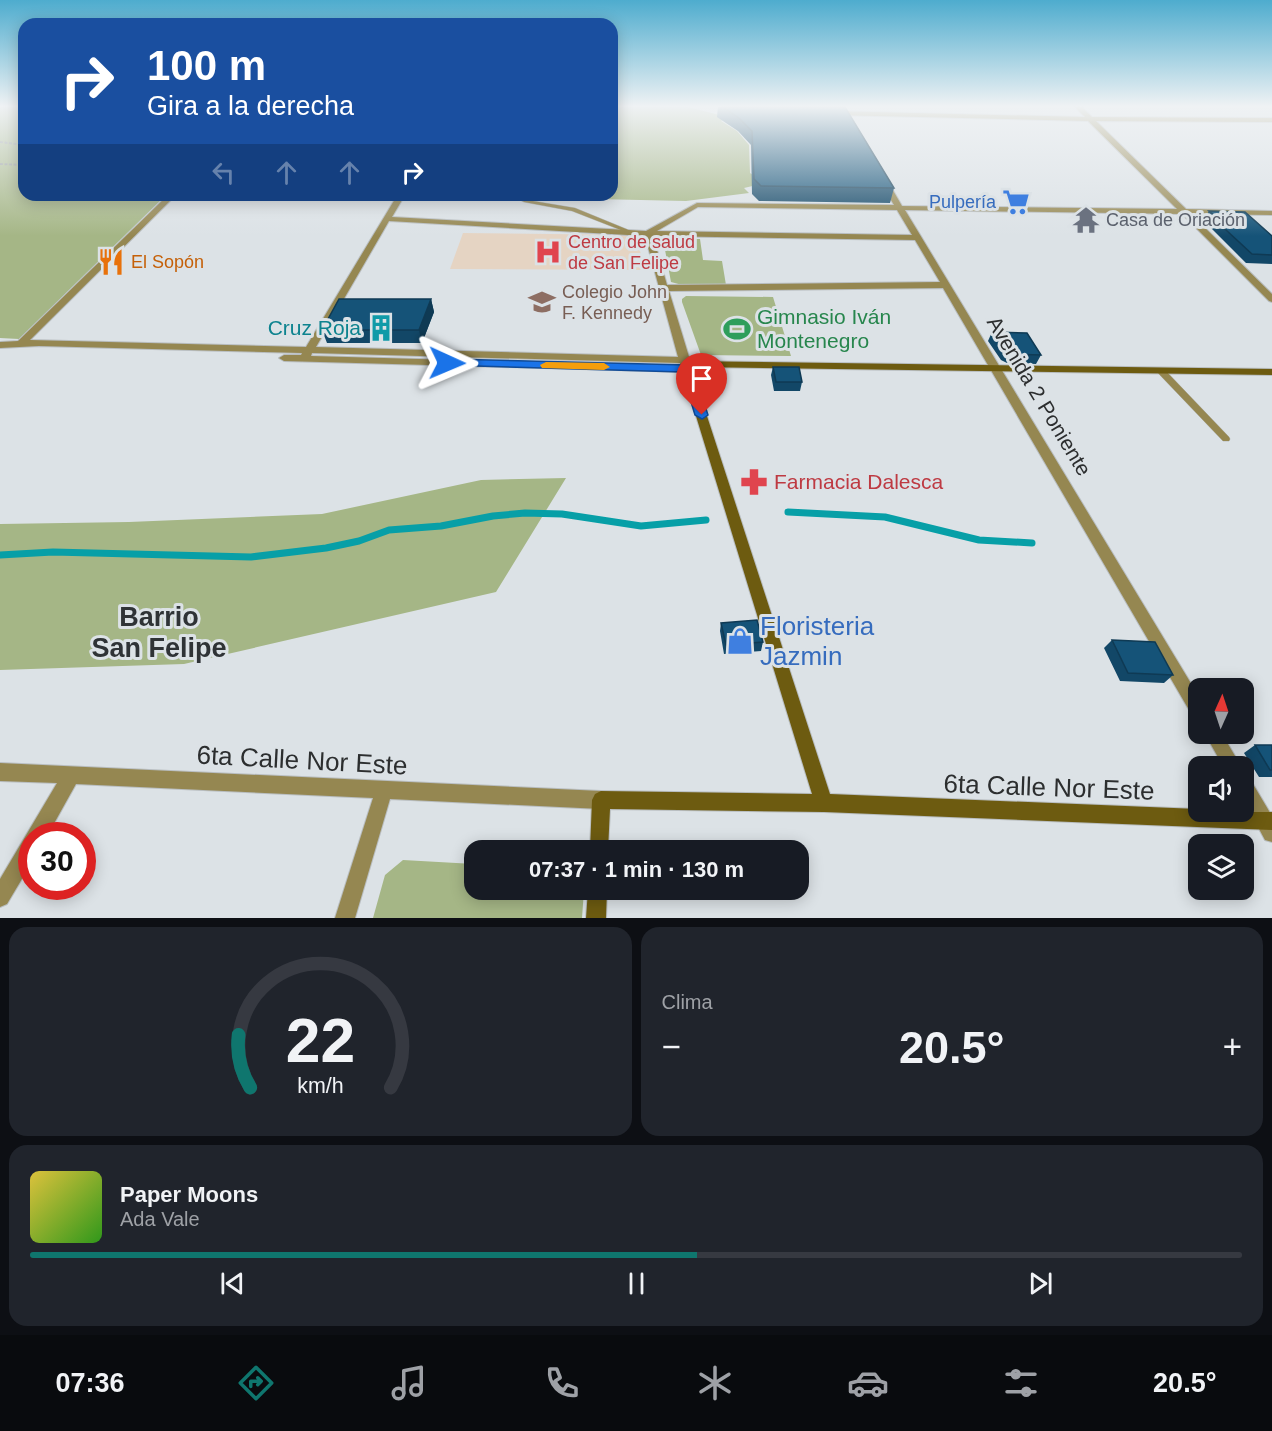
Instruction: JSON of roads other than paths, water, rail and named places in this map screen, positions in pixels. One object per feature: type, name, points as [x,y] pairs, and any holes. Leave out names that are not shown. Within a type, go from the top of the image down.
[{"type":"street","points":[[1122,150],[1272,299]]},
{"type":"street","name":"Avenida 2 Poniente","points":[[877,170],[945,285],[998,368],[1188,692]]},
{"type":"street","points":[[20,345],[166,201]]},
{"type":"street","points":[[306,355],[397,201]]},
{"type":"street","points":[[648,232],[698,205],[1272,213]]},
{"type":"street","points":[[387,219],[633,233],[917,238]]},
{"type":"street","points":[[648,232],[686,364],[824,803]]},
{"type":"street","points":[[664,288],[945,285]]},
{"type":"street","points":[[0,345],[20,345],[31,350],[686,364],[1272,372]]},
{"type":"street","name":"6ta Calle Nor Este","points":[[0,772],[601,800],[824,803],[1270,825]]},
{"type":"street","points":[[44,822],[72,774]]},
{"type":"street","points":[[345,918],[384,790]]},
{"type":"street","points":[[599,840],[601,800]]},
{"type":"street","points":[[1254,800],[1270,825]]},
{"type":"street","points":[[0,897],[18,867]]},
{"type":"street","points":[[596,918],[597,900]]},
{"type":"lane","points":[[526,201],[573,209],[633,233]]},
{"type":"lane","points":[[1161,371],[1226,439]]},
{"type":"waterway","points":[[788,512],[885,517],[979,540],[1032,543]]},
{"type":"waterway","points":[[0,555],[53,552],[251,557],[326,548],[359,541],[389,530],[441,526],[493,516],[525,513],[562,514],[641,526],[706,520]]},
{"type":"place","name":"Pulpería","points":[[1016,202]]},
{"type":"place","name":"Casa de Oriación","points":[[1086,220]]},
{"type":"place","name":"Centro de salud de San Felipe","points":[[548,252]]},
{"type":"place","name":"El Sopón","points":[[111,262]]},
{"type":"place","name":"Colegio John F. Kennedy","points":[[542,302]]},
{"type":"place","name":"Cruz Roja","points":[[381,328]]},
{"type":"place","name":"Gimnasio Iván Montenegro","points":[[737,329]]},
{"type":"place","name":"Farmacia Dalesca","points":[[754,482]]},
{"type":"place","name":"Floristeria Jazmin","points":[[740,641]]},
{"type":"district","name":"Barrio San Felipe","points":[[159,632]]}]
